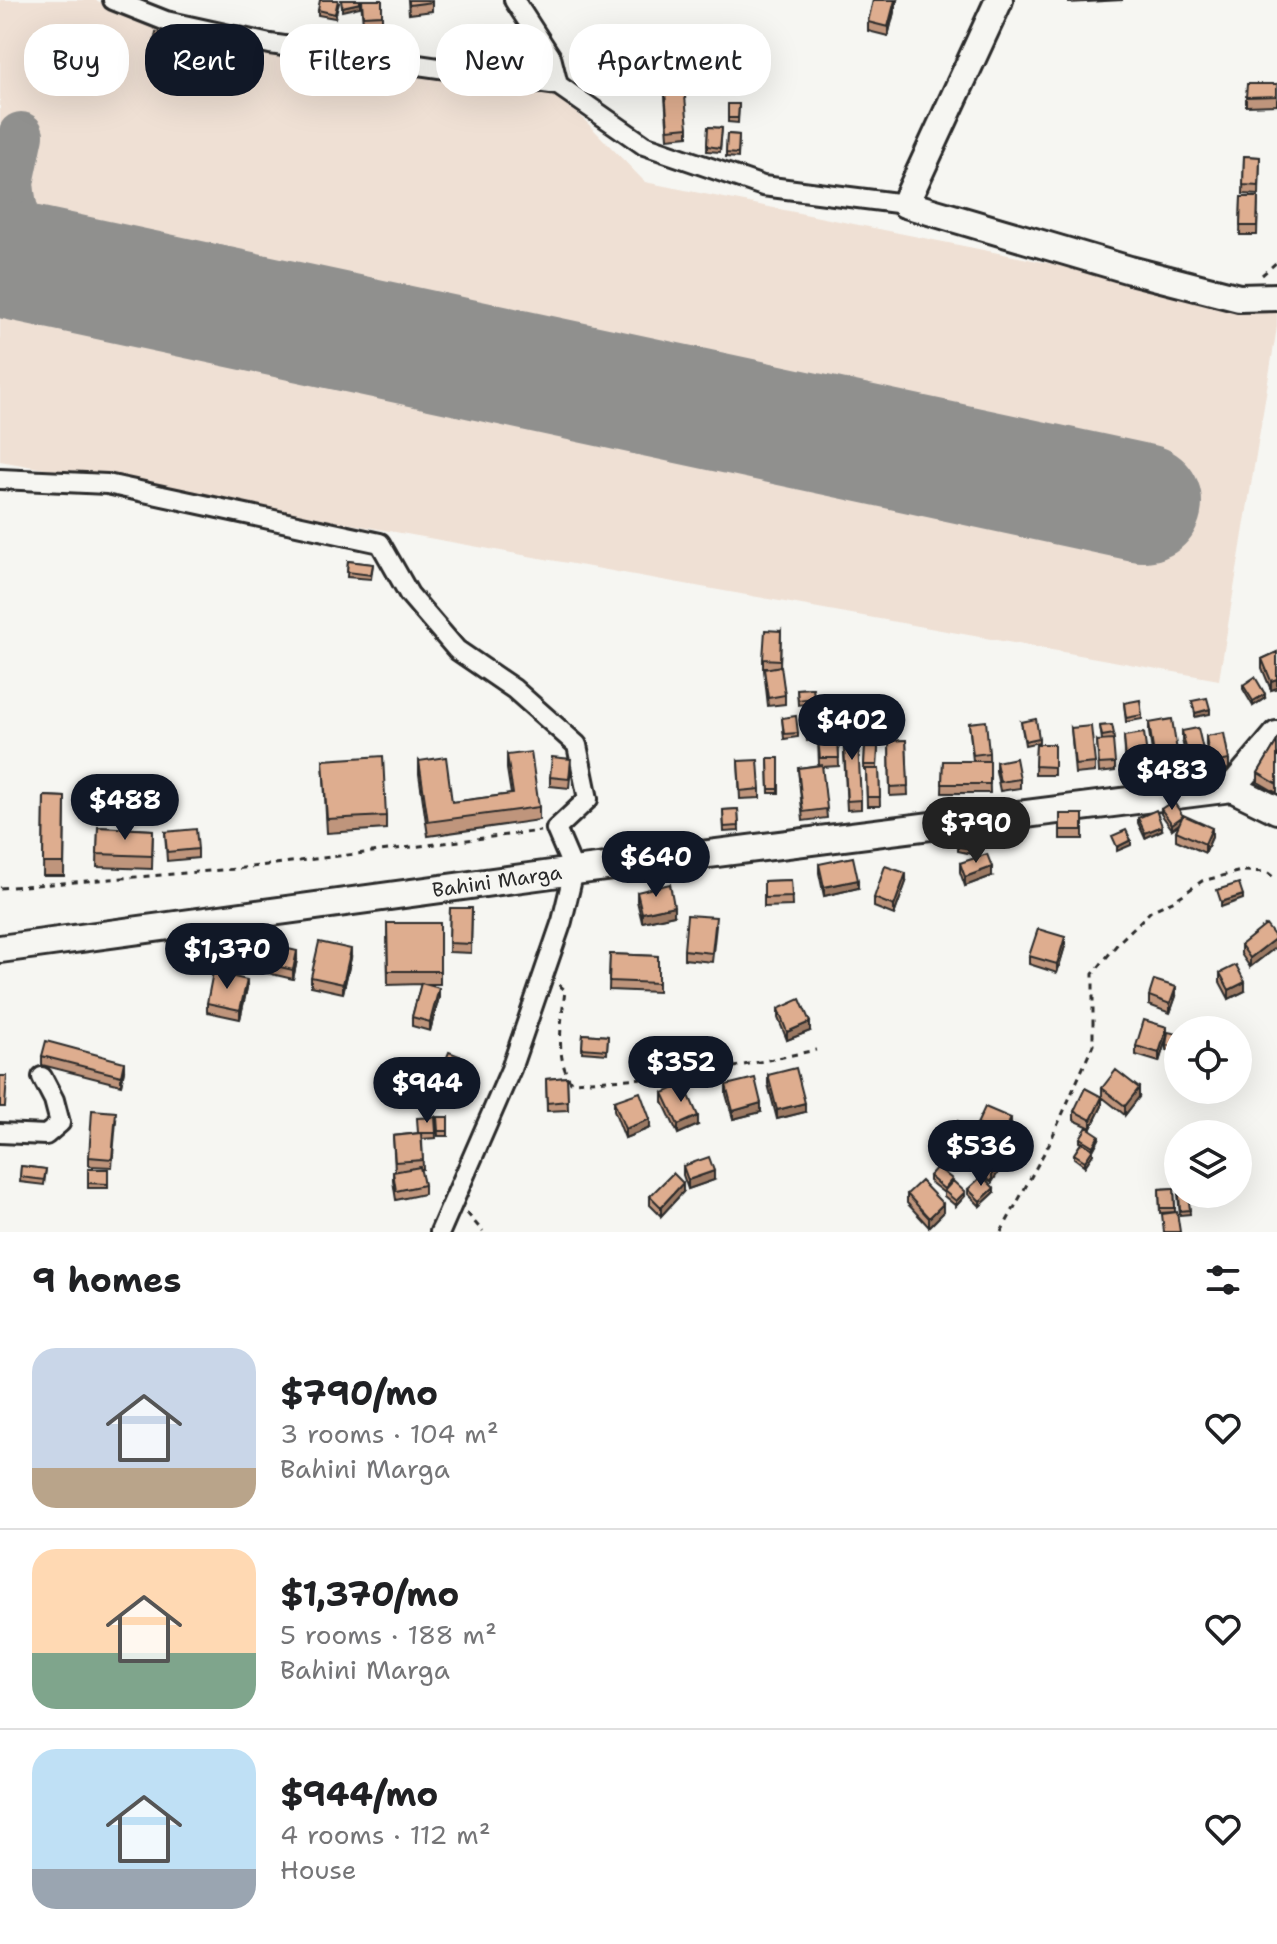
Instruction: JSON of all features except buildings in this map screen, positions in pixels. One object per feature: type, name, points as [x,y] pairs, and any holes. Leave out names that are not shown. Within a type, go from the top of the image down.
[{"type":"street","points":[[113,0],[166,21],[270,44],[558,85],[644,145],[763,186],[905,204],[1225,295],[1239,298],[1277,297]]},
{"type":"street","points":[[514,0],[551,57],[558,85]]},
{"type":"street","points":[[905,204],[999,0]]},
{"type":"street","points":[[0,479],[107,484],[380,543],[409,594],[457,650],[514,689],[577,745],[588,799],[556,829],[574,871],[562,921],[511,1069],[440,1232]]},
{"type":"street","points":[[1277,735],[1232,788],[1277,810]]},
{"type":"street","name":"Bahini Marga","points":[[0,949],[574,871],[1232,788]]},
{"type":"street","points":[[0,1133],[46,1135],[60,1123],[54,1100],[42,1077]]},
{"type":"path","points":[[0,888],[235,869],[556,829]]},
{"type":"path","points":[[1001,1232],[1050,1142],[1093,1045],[1093,974],[1119,942],[1151,911],[1175,900],[1202,881],[1241,871],[1267,872],[1277,880]]},
{"type":"path","points":[[543,973],[565,990],[561,1036],[563,1069],[571,1082],[666,1077],[730,1068],[816,1050]]},
{"type":"shaded area","points":[[0,0],[95,0],[155,24],[145,24],[145,96],[264,96],[264,51],[280,53],[280,96],[420,96],[420,73],[436,75],[436,96],[553,96],[553,92],[558,93],[645,182],[1277,309],[1277,327],[1219,680],[0,461]]},
{"type":"taxiway","points":[[0,203],[11,183],[21,135]]},
{"type":"taxiway","points":[[11,183],[19,223],[56,270]]},
{"type":"runway","points":[[0,258],[1143,503]]}]
